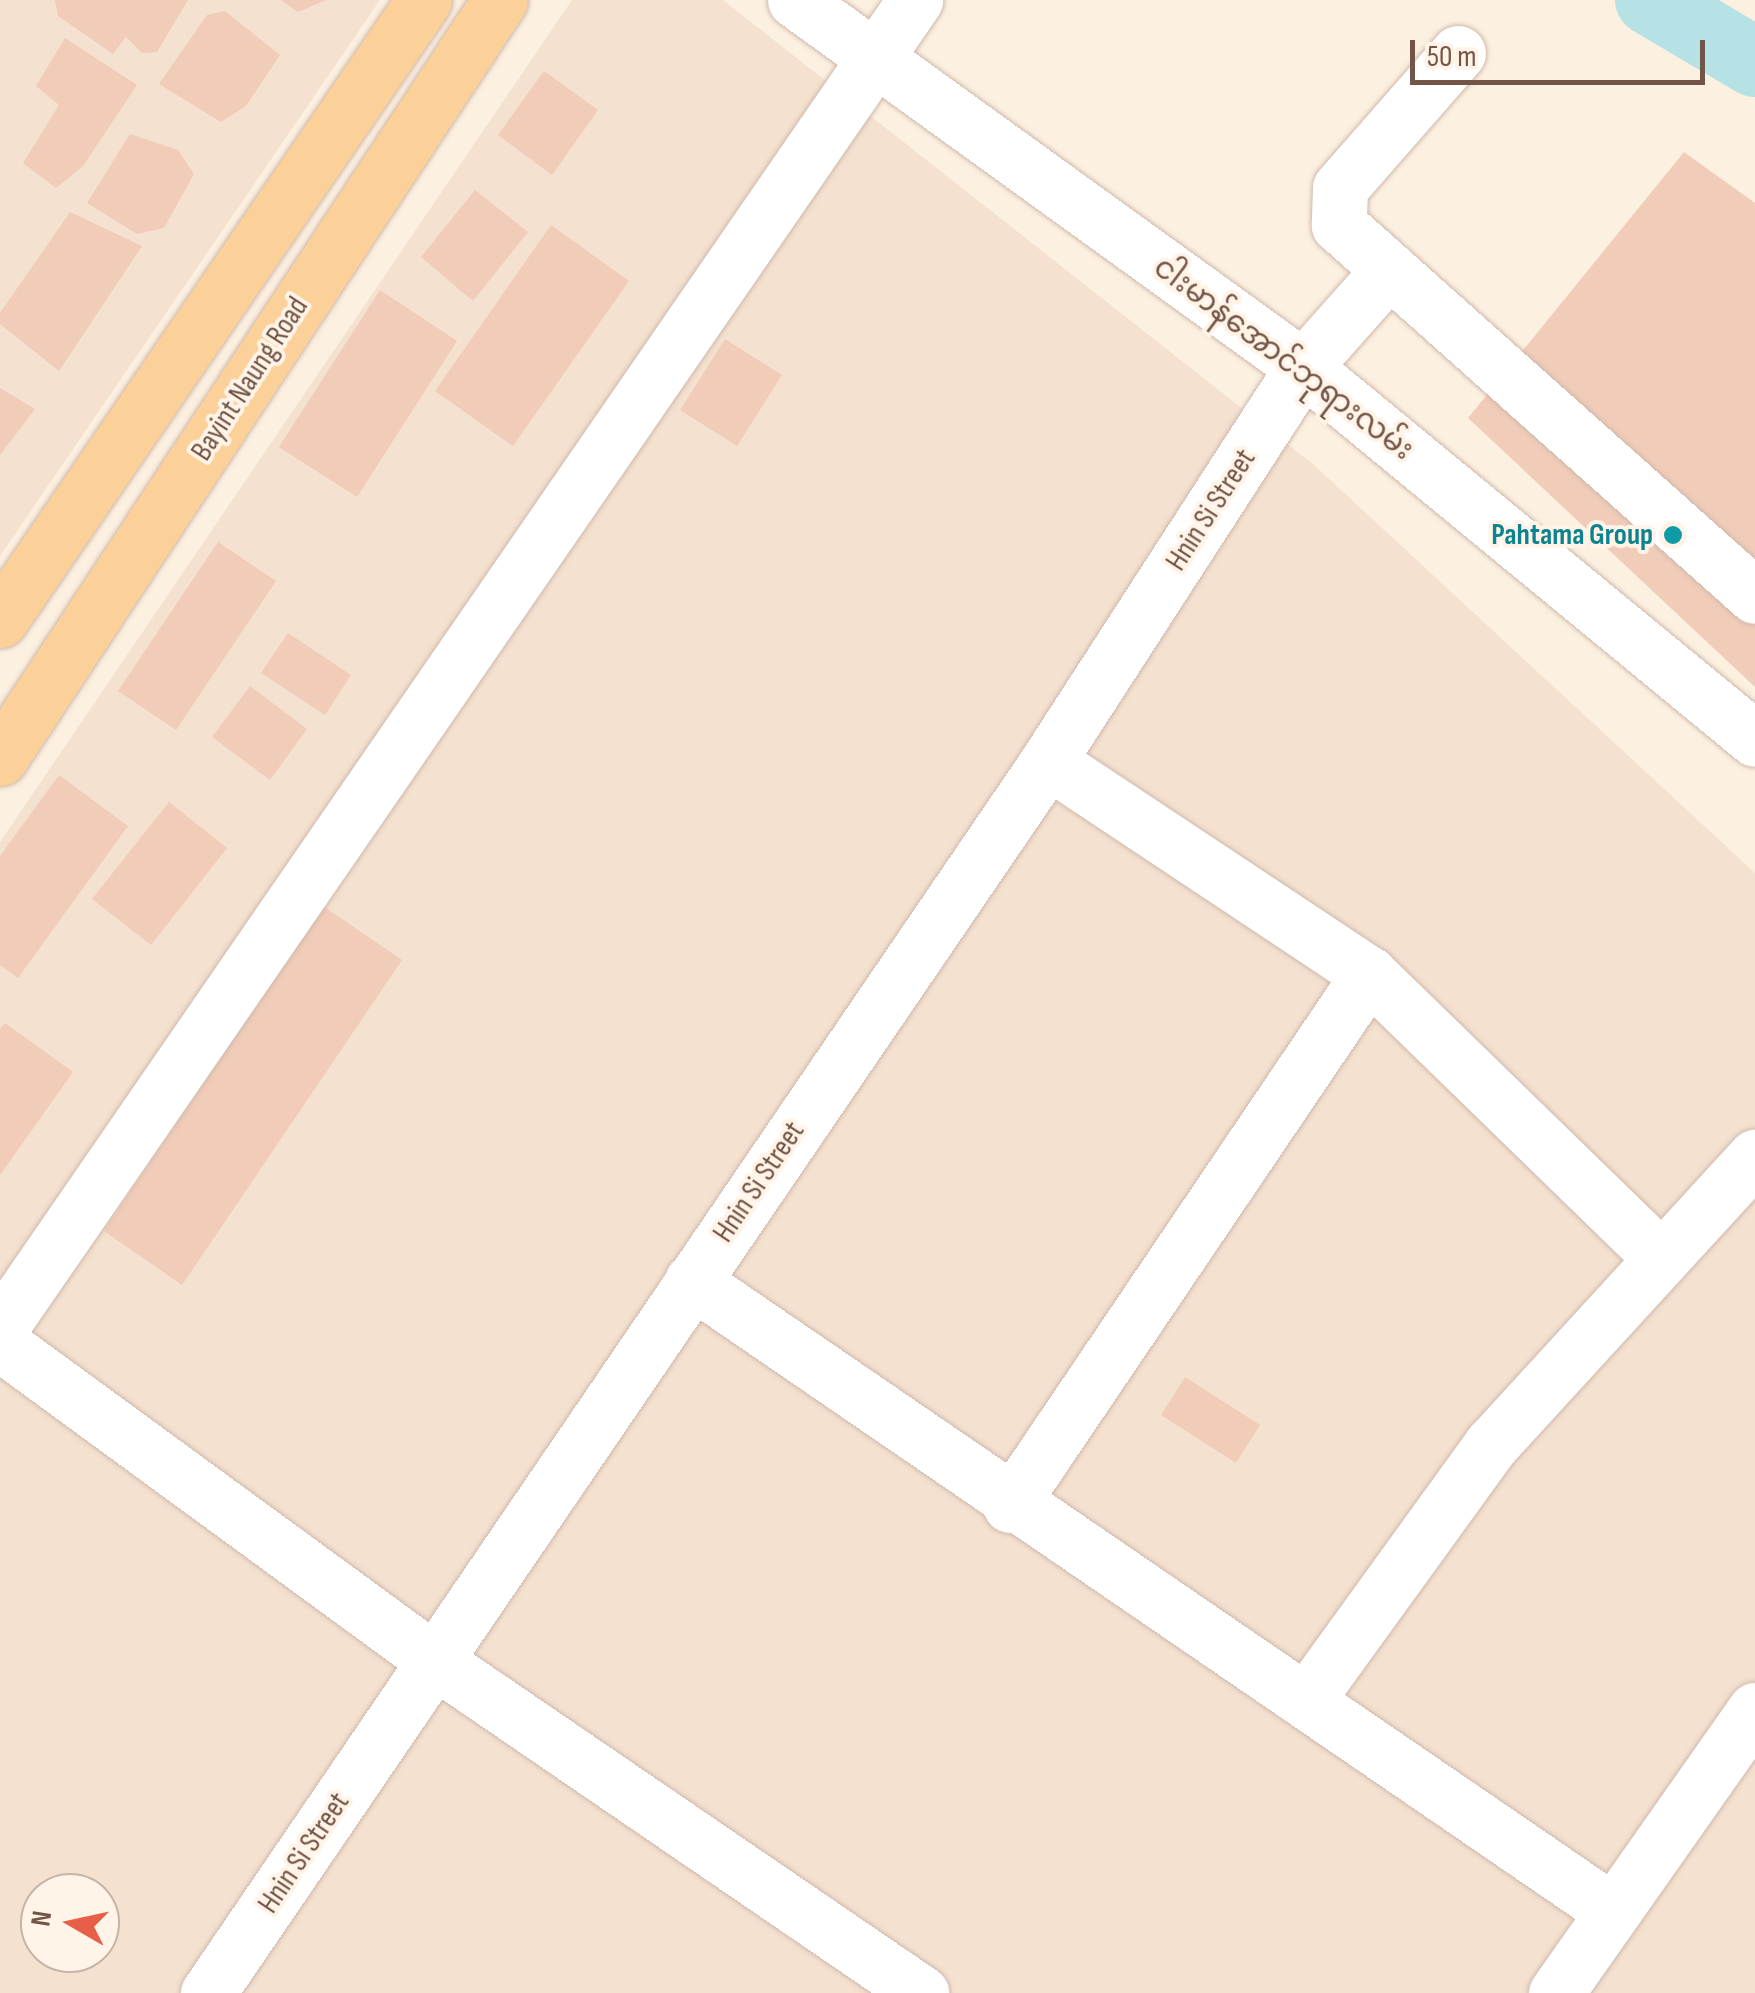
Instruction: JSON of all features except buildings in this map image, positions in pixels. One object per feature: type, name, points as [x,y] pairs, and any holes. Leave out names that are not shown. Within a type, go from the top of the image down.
[{"type":"main road","points":[[0,620],[424,0]]},
{"type":"main road","name":"Bayint Naung Road","points":[[0,758],[500,0]]},
{"type":"street","name":"ငါးမာန်အောင်ဘုရားလမ်း","points":[[795,0],[1303,367],[1755,739]]},
{"type":"street","points":[[0,1328],[915,0]]},
{"type":"street","points":[[1458,53],[1334,204],[1339,226],[1755,596]]},
{"type":"street","name":"Hnin Si Street","points":[[208,1993],[1048,761],[1303,367],[1390,270]]},
{"type":"street","points":[[1048,761],[1369,974],[1660,1256]]},
{"type":"street","points":[[1010,1505],[1369,974]]},
{"type":"street","points":[[1307,1699],[1492,1445],[1660,1256],[1755,1157]]},
{"type":"street","points":[[692,1280],[1010,1505],[1307,1699],[1611,1910]]},
{"type":"street","points":[[0,1343],[435,1661],[921,1993]]},
{"type":"street","points":[[1556,1993],[1755,1710]]},
{"type":"shaded area","points":[[0,0],[380,0],[0,556]]},
{"type":"shaded area","points":[[572,0],[723,0],[1314,465],[1755,873],[1755,1993],[0,1993],[0,842]]},
{"type":"waterway","points":[[1650,0],[1755,62]]},
{"type":"place","name":"Pahtama Group","points":[[1673,535]]}]
